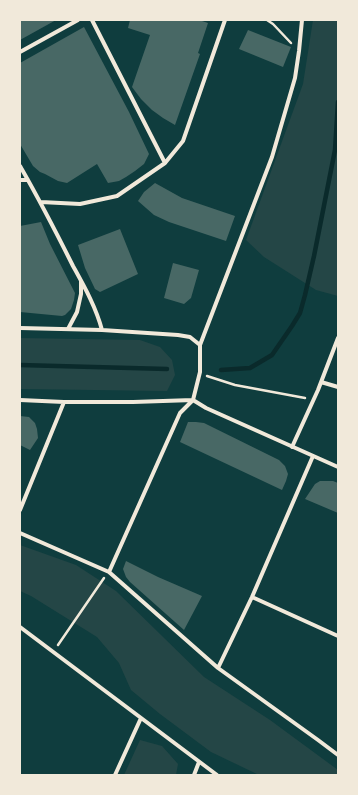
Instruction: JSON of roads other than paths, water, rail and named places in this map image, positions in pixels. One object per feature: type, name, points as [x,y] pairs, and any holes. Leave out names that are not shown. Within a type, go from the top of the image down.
[{"type":"street","points":[[20,52],[78,20]]},
{"type":"street","points":[[92,20],[165,163]]},
{"type":"street","points":[[41,202],[80,204],[117,196],[165,163],[183,141],[225,20]]},
{"type":"street","points":[[109,572],[180,413],[193,400],[200,374],[200,346],[272,157],[295,78],[302,20]]},
{"type":"street","points":[[20,166],[41,202],[81,281],[99,318],[102,330]]},
{"type":"street","points":[[20,180],[28,180]]},
{"type":"street","points":[[68,329],[77,312],[81,294],[81,281]]},
{"type":"street","points":[[20,328],[102,330],[178,335],[190,338],[200,346]]},
{"type":"street","points":[[292,447],[314,399],[338,338]]},
{"type":"street","points":[[321,382],[338,387]]},
{"type":"street","points":[[20,400],[64,402],[193,400],[206,408],[338,467]]},
{"type":"street","points":[[20,510],[64,402]]},
{"type":"street","points":[[218,668],[252,598],[313,456]]},
{"type":"street","points":[[20,533],[109,572],[218,668],[338,756]]},
{"type":"street","points":[[252,598],[338,636]]},
{"type":"street","points":[[20,633],[21,628],[217,775]]},
{"type":"street","points":[[115,775],[141,718]]},
{"type":"street","points":[[194,775],[199,762]]},
{"type":"waterway","points":[[221,370],[250,368],[272,355],[300,313],[314,256],[335,150],[338,102]]},
{"type":"waterway","points":[[20,365],[167,369]]}]
